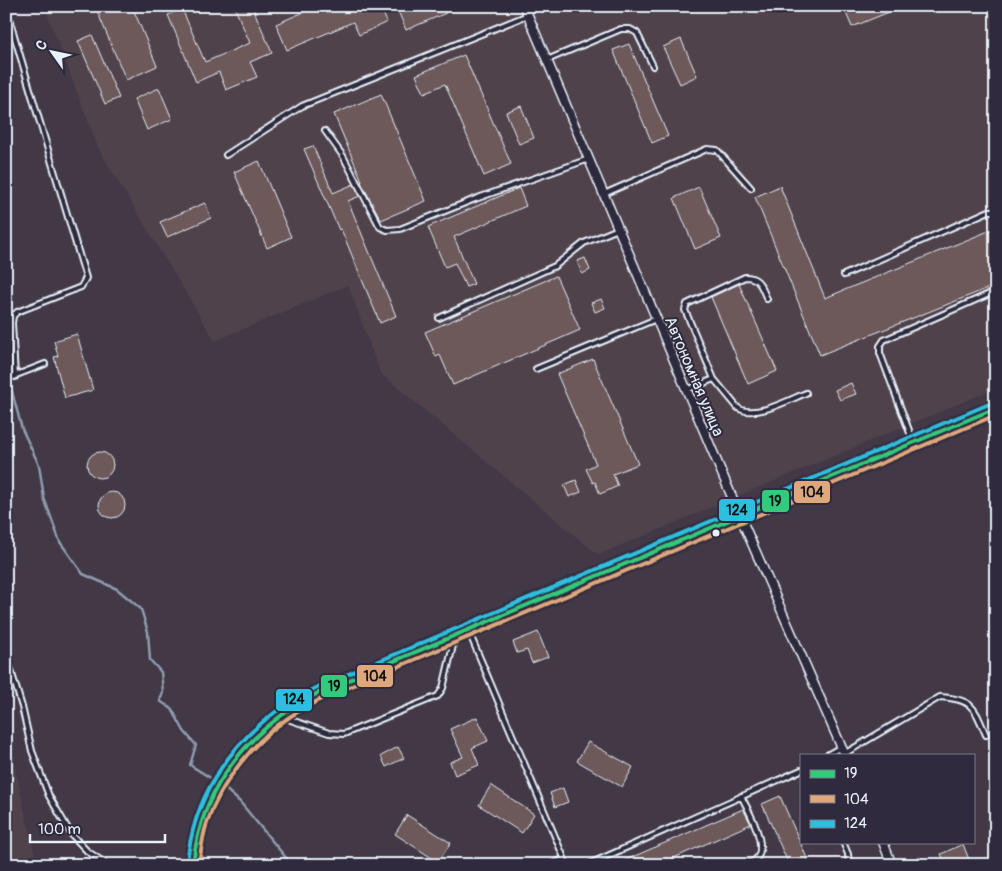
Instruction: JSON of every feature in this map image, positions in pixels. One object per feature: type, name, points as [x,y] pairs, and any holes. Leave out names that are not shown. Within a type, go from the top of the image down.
[{"type":"street","name":"Автономная улица","points":[[524,6],[740,516],[844,752]]},
{"type":"street","points":[[192,865],[197,832],[208,802],[234,760],[280,716],[318,693],[996,408]]},
{"type":"street","points":[[883,844],[892,865]]},
{"type":"lane","points":[[6,8],[86,278],[81,287],[17,312],[13,316],[15,377]]},
{"type":"lane","points":[[226,155],[302,106],[528,15]]},
{"type":"lane","points":[[547,60],[621,29],[630,29],[637,33],[652,66]]},
{"type":"lane","points":[[325,131],[343,156],[380,227],[387,230],[400,229],[474,199],[589,159]]},
{"type":"lane","points":[[604,194],[707,149],[717,150],[751,188]]},
{"type":"lane","points":[[844,275],[989,211],[996,211]]},
{"type":"lane","points":[[438,318],[555,266],[584,243],[618,229]]},
{"type":"lane","points":[[767,299],[757,280],[753,277],[745,277],[687,304],[685,310],[714,379],[738,408],[749,412],[766,409],[806,393]]},
{"type":"lane","points":[[913,443],[880,353],[880,346],[884,340],[996,291]]},
{"type":"lane","points":[[536,369],[656,319]]},
{"type":"lane","points":[[6,379],[45,364]]},
{"type":"lane","points":[[686,390],[714,379]]},
{"type":"lane","points":[[468,630],[567,865]]},
{"type":"lane","points":[[280,716],[329,733],[344,734],[438,696],[443,688],[455,635]]},
{"type":"lane","points":[[6,654],[22,707],[32,751],[48,796],[71,834],[87,851],[108,865]]},
{"type":"lane","points":[[844,752],[940,698],[954,698],[967,702],[976,712],[986,735]]},
{"type":"lane","points":[[587,865],[741,796],[800,772]]},
{"type":"lane","points":[[741,796],[757,829],[760,847],[759,855],[755,860],[744,865]]},
{"type":"lane","points":[[844,844],[849,865]]},
{"type":"lane","points":[[549,865],[564,859]]},
{"type":"shaded area","points":[[44,6],[996,6],[996,388],[598,555],[380,373],[348,285],[215,341],[99,150]]},
{"type":"shaded area","points":[[6,728],[37,865],[6,865]]},
{"type":"building","points":[[95,6],[132,6],[157,66],[126,80]]},
{"type":"building","points":[[234,6],[252,6],[272,53],[250,62],[257,77],[226,90],[219,72],[196,82],[168,15],[182,9],[205,62],[250,43]]},
{"type":"building","points":[[318,6],[340,6],[343,13],[358,6],[380,6],[387,22],[359,35],[353,22],[287,50],[276,24]]},
{"type":"building","points":[[396,6],[444,6],[446,13],[406,30]]},
{"type":"building","points":[[843,6],[887,6],[889,12],[852,27]]},
{"type":"building","points":[[92,35],[119,98],[105,104],[78,41]]},
{"type":"building","points":[[681,39],[697,76],[680,84],[663,47]]},
{"type":"building","points":[[629,44],[668,136],[652,143],[613,50]]},
{"type":"building","points":[[464,55],[511,164],[484,176],[445,84],[424,93],[416,75]]},
{"type":"building","points":[[159,88],[172,119],[147,130],[134,99]]},
{"type":"building","points":[[381,94],[426,201],[381,220],[361,182],[334,114]]},
{"type":"building","points":[[521,106],[534,138],[519,144],[506,112]]},
{"type":"building","points":[[313,146],[333,193],[354,184],[360,196],[348,201],[396,316],[380,323],[341,229],[339,230],[304,149]]},
{"type":"building","points":[[259,161],[291,237],[267,248],[234,172]]},
{"type":"building","points":[[780,186],[825,298],[996,228],[996,285],[820,355],[755,197]]},
{"type":"building","points":[[699,187],[721,238],[695,249],[674,198]]},
{"type":"building","points":[[519,188],[526,206],[454,237],[474,284],[466,287],[455,263],[445,267],[428,227]]},
{"type":"building","points":[[205,203],[211,218],[167,237],[160,222]]},
{"type":"building","points":[[585,258],[590,270],[582,274],[577,261]]},
{"type":"building","points":[[556,276],[580,330],[453,385],[440,355],[436,357],[425,332]]},
{"type":"building","points":[[739,284],[777,371],[748,384],[711,297]]},
{"type":"building","points":[[601,299],[605,308],[595,312],[591,303]]},
{"type":"building","points":[[77,334],[93,390],[65,398],[54,357],[58,356],[54,341]]},
{"type":"building","points":[[593,359],[638,464],[613,474],[618,486],[600,494],[595,482],[593,483],[586,469],[596,464],[557,374]]},
{"type":"building","points":[[851,383],[856,394],[840,400],[835,390]]},
{"type":"building","points":[[100,452],[109,456],[113,465],[109,474],[100,478],[91,474],[87,465],[91,456]]},
{"type":"building","points":[[576,480],[581,492],[569,497],[564,485]]},
{"type":"building","points":[[112,492],[121,496],[125,505],[121,514],[112,518],[103,514],[99,505],[103,496]]},
{"type":"building","points":[[538,632],[548,657],[532,663],[527,650],[517,653],[513,642]]},
{"type":"building","points":[[477,717],[488,741],[472,748],[479,765],[455,775],[450,762],[463,757],[450,729]]},
{"type":"building","points":[[588,742],[633,767],[622,787],[577,761]]},
{"type":"building","points":[[398,747],[404,758],[386,767],[381,756]]},
{"type":"building","points":[[491,785],[534,814],[522,833],[479,805]]},
{"type":"building","points":[[563,788],[568,802],[555,807],[550,793]]},
{"type":"building","points":[[780,796],[810,865],[789,865],[762,804]]},
{"type":"building","points":[[743,809],[751,824],[658,865],[614,865]]},
{"type":"building","points":[[407,815],[451,843],[438,862],[395,834]]},
{"type":"building","points":[[963,844],[971,865],[946,865],[941,854]]},
{"type":"waterway","points":[[6,369],[22,429],[39,465],[44,498],[60,542],[83,574],[117,589],[141,609],[148,632],[150,660],[161,672],[163,692],[160,701],[172,709],[184,731],[196,745],[190,765],[217,782]]},
{"type":"waterway","points":[[221,785],[240,802],[292,865]]},
{"type":"transit line","name":"124","points":[[187,864],[196,818],[215,777],[243,741],[259,725],[292,701],[315,688],[994,402]]},
{"type":"transit line","name":"19","points":[[193,865],[196,842],[202,820],[221,780],[233,762],[264,729],[300,703],[318,693],[996,408]]},
{"type":"transit line","name":"104","points":[[199,865],[207,823],[229,778],[262,739],[304,708],[321,699],[996,415]]}]
